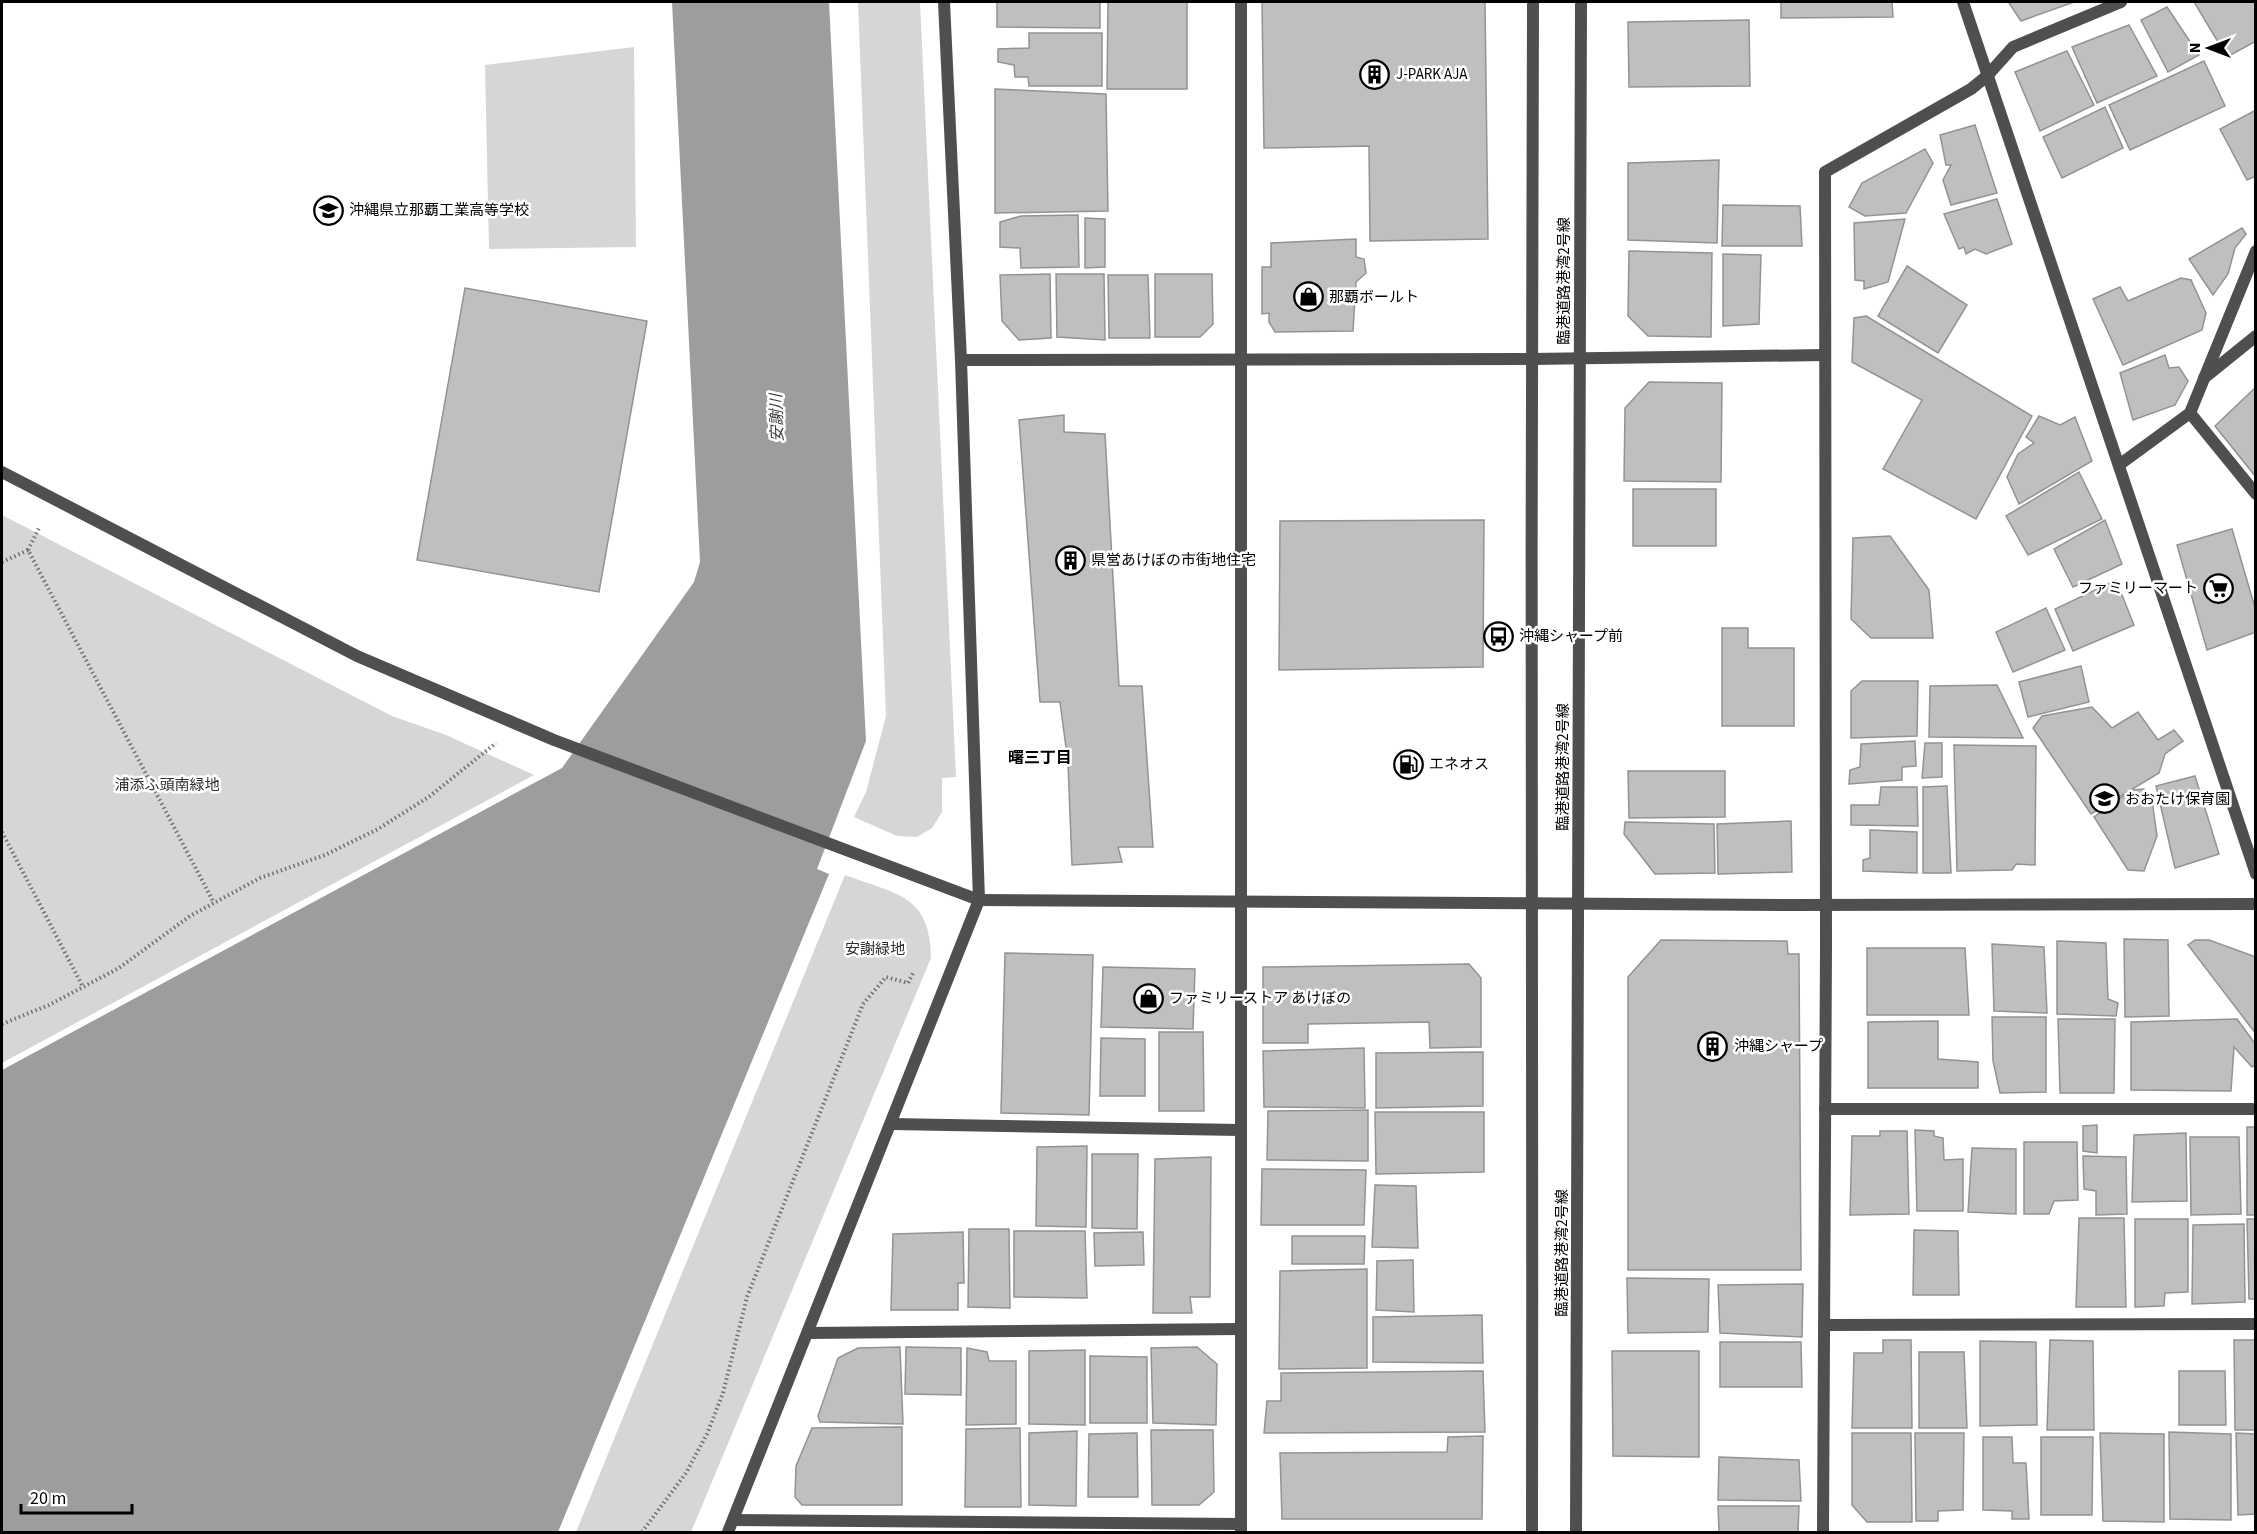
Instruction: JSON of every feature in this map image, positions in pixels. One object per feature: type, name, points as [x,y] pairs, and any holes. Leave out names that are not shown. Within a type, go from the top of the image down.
[{"type":"street","points":[[728,1533],[979,900],[961,360],[944,2]]},
{"type":"street","points":[[734,1520],[1241,1528],[1241,2]]},
{"type":"street","name":"臨港道路港湾2号線","points":[[1532,1533],[1533,2]]},
{"type":"street","name":"臨港道路港湾2号線","points":[[1576,1533],[1578,359],[1581,2]]},
{"type":"street","points":[[1964,2],[2256,874]]},
{"type":"street","points":[[1823,1533],[1827,905],[1825,172],[1971,89],[1987,76],[2013,47],[2121,2]]},
{"type":"street","points":[[2119,465],[2190,413],[2256,251]]},
{"type":"street","points":[[2204,378],[2256,336]]},
{"type":"street","points":[[961,360],[1531,360],[1824,355]]},
{"type":"street","points":[[2190,413],[2254,492]]},
{"type":"street","points":[[2,472],[357,656],[554,740],[979,900],[1827,905],[2256,904]]},
{"type":"street","points":[[1825,1109],[2256,1108]]},
{"type":"street","points":[[892,1124],[1240,1130]]},
{"type":"street","points":[[1824,1325],[2256,1324]]},
{"type":"street","points":[[808,1333],[1240,1329]]},
{"type":"path","points":[[2,562],[28,550],[40,526]]},
{"type":"path","points":[[28,550],[214,903]]},
{"type":"path","points":[[2,1024],[50,1005],[118,968],[156,939],[260,878],[325,855],[378,829],[430,796],[517,724]]},
{"type":"path","points":[[2,832],[83,987]]},
{"type":"path","points":[[642,1533],[686,1473],[706,1434],[723,1393],[747,1297],[863,1004],[885,977],[908,983],[913,973]]},
{"type":"green space","points":[[858,2],[920,2],[956,777],[942,778],[942,812],[932,828],[917,837],[897,836],[854,817],[866,792],[886,716]]},
{"type":"green space","points":[[634,47],[636,247],[489,249],[485,65]]},
{"type":"green space","name":"浦添ふ頭南緑地","points":[[2,515],[392,716],[446,735],[534,775],[2,1063]]},
{"type":"green space","name":"安謝緑地","points":[[845,875],[895,893],[917,909],[925,921],[931,958],[691,1532],[576,1532]]},
{"type":"water","name":"安謝川","points":[[672,2],[829,2],[866,741],[817,869],[829,874],[558,1532],[2,1532],[2,1070],[562,768],[694,582],[700,562]]},
{"type":"building","points":[[997,2],[1100,2],[1100,28],[997,27]]},
{"type":"building","points":[[1108,2],[1187,2],[1187,89],[1107,89]]},
{"type":"building","name":"J-PARK AJA","points":[[1262,2],[1485,2],[1488,239],[1370,241],[1369,146],[1264,148]]},
{"type":"building","points":[[1781,2],[1892,2],[1893,17],[1781,18]]},
{"type":"building","points":[[2074,2],[2021,21],[2009,3]]},
{"type":"building","points":[[2194,2],[2256,2],[2256,41],[2227,57]]},
{"type":"building","points":[[2167,7],[2199,55],[2168,72],[2141,20]]},
{"type":"building","points":[[1749,20],[1750,86],[1629,87],[1628,22]]},
{"type":"building","points":[[2129,25],[2157,76],[2097,103],[2072,47]]},
{"type":"building","points":[[1029,33],[1102,33],[1102,86],[1029,86],[1028,77],[1015,77],[1014,65],[998,62],[998,49],[1029,48]]},
{"type":"building","points":[[2067,51],[2094,105],[2040,131],[2015,72]]},
{"type":"building","points":[[2204,61],[2225,106],[2130,150],[2109,105]]},
{"type":"building","points":[[995,89],[1106,94],[1108,211],[995,213]]},
{"type":"building","points":[[2105,107],[2123,148],[2062,178],[2043,137]]},
{"type":"building","points":[[2256,110],[2256,176],[2247,180],[2220,129]]},
{"type":"building","points":[[1975,125],[1997,193],[1951,205],[1943,180],[1951,165],[1946,165],[1940,135]]},
{"type":"building","points":[[1925,149],[1933,163],[1906,213],[1865,216],[1849,207],[1862,183]]},
{"type":"building","points":[[1719,160],[1717,243],[1628,240],[1628,163]]},
{"type":"building","points":[[1997,199],[2012,244],[1986,254],[1975,249],[1966,254],[1964,247],[1959,249],[1944,214]]},
{"type":"building","points":[[1723,205],[1800,206],[1802,246],[1722,246]]},
{"type":"building","points":[[1078,215],[1079,267],[1021,268],[1020,248],[1000,247],[1000,222],[1021,216]]},
{"type":"building","points":[[1085,218],[1105,219],[1105,267],[1085,268]]},
{"type":"building","points":[[1905,219],[1888,282],[1864,289],[1864,281],[1855,280],[1854,223]]},
{"type":"building","points":[[2242,228],[2246,234],[2235,248],[2228,274],[2213,295],[2189,259]]},
{"type":"building","name":"那覇ボールト","points":[[1356,239],[1356,257],[1364,259],[1366,273],[1356,282],[1353,331],[1275,332],[1269,322],[1269,313],[1262,314],[1262,267],[1271,267],[1271,243]]},
{"type":"building","points":[[1629,251],[1712,253],[1711,337],[1648,336],[1628,316]]},
{"type":"building","points":[[1723,254],[1761,255],[1759,324],[1723,326]]},
{"type":"building","points":[[1907,266],[1967,305],[1938,353],[1878,316]]},
{"type":"building","points":[[1050,274],[1051,338],[1019,340],[1002,321],[1000,275]]},
{"type":"building","points":[[1056,274],[1104,274],[1105,340],[1057,337]]},
{"type":"building","points":[[1155,274],[1212,274],[1213,324],[1200,337],[1155,337]]},
{"type":"building","points":[[1108,275],[1148,275],[1150,338],[1109,338]]},
{"type":"building","points":[[2181,278],[2191,280],[2206,313],[2202,330],[2123,365],[2093,299],[2120,287],[2128,301]]},
{"type":"building","points":[[465,288],[647,321],[599,592],[417,560]]},
{"type":"building","points":[[1866,316],[2032,416],[1976,519],[1883,469],[1922,400],[1852,362],[1854,318]]},
{"type":"building","points":[[2165,355],[2169,368],[2179,367],[2188,381],[2175,405],[2133,420],[2120,373]]},
{"type":"building","points":[[1649,382],[1722,383],[1721,482],[1624,481],[1625,408]]},
{"type":"building","points":[[2256,387],[2256,477],[2215,426]]},
{"type":"building","name":"県営あけぼの市街地住宅","points":[[1064,415],[1064,432],[1105,434],[1119,686],[1142,686],[1153,847],[1118,847],[1122,862],[1072,865],[1068,763],[1060,702],[1040,702],[1019,420]]},
{"type":"building","points":[[2039,416],[2060,425],[2075,417],[2092,461],[2019,504],[2007,477],[2018,454],[2034,443],[2026,437]]},
{"type":"building","points":[[2079,472],[2102,519],[2028,555],[2006,516]]},
{"type":"building","points":[[1633,489],[1716,489],[1716,546],[1633,546]]},
{"type":"building","points":[[1484,520],[1483,667],[1279,670],[1280,521]]},
{"type":"building","points":[[2105,520],[2122,564],[2073,587],[2054,549]]},
{"type":"building","points":[[2232,529],[2256,611],[2256,632],[2207,650],[2177,545]]},
{"type":"building","points":[[1890,536],[1929,590],[1933,638],[1871,638],[1851,619],[1853,538]]},
{"type":"building","points":[[2116,580],[2134,625],[2073,651],[2055,609]]},
{"type":"building","points":[[2046,608],[2065,650],[2013,672],[1996,632]]},
{"type":"building","points":[[1722,628],[1748,628],[1748,648],[1794,648],[1794,726],[1722,726]]},
{"type":"building","points":[[2081,666],[2089,702],[2028,717],[2019,682]]},
{"type":"building","points":[[1862,681],[1918,681],[1917,736],[1851,738],[1851,691]]},
{"type":"building","points":[[1997,685],[2023,738],[1929,737],[1930,686]]},
{"type":"building","points":[[2092,707],[2112,728],[2138,712],[2158,740],[2174,730],[2183,741],[2165,754],[2159,773],[2091,814],[2033,728],[2042,716]]},
{"type":"building","points":[[1915,741],[1916,766],[1902,767],[1902,780],[1849,784],[1850,770],[1860,767],[1861,744]]},
{"type":"building","points":[[1925,743],[1942,743],[1942,777],[1922,778]]},
{"type":"building","points":[[1954,745],[2036,746],[2035,865],[2016,864],[2012,870],[1957,871]]},
{"type":"building","points":[[1628,771],[1725,771],[1725,817],[1629,818]]},
{"type":"building","points":[[2195,776],[2219,854],[2175,868],[2156,786]]},
{"type":"building","points":[[1947,786],[1951,873],[1923,873],[1923,787]]},
{"type":"building","points":[[1881,787],[1917,787],[1918,826],[1851,825],[1851,805],[1879,805]]},
{"type":"building","points":[[2144,789],[2152,800],[2157,836],[2144,871],[2128,870],[2094,817],[2132,790]]},
{"type":"building","points":[[1791,821],[1792,872],[1718,874],[1717,824]]},
{"type":"building","points":[[1625,822],[1714,824],[1715,873],[1655,874],[1624,834]]},
{"type":"building","points":[[1870,830],[1917,832],[1917,873],[1863,871],[1863,860],[1870,858]]},
{"type":"building","points":[[2124,939],[2168,940],[2169,1016],[2125,1017]]},
{"type":"building","name":"沖縄シャープ","points":[[1661,940],[1787,941],[1788,954],[1799,954],[1801,1270],[1628,1270],[1628,977]]},
{"type":"building","points":[[2195,940],[2209,940],[2256,957],[2256,1034],[2188,945]]},
{"type":"building","points":[[2057,941],[2106,943],[2108,999],[2118,1003],[2116,1016],[2057,1014]]},
{"type":"building","points":[[1992,944],[2044,947],[2047,1013],[1994,1011]]},
{"type":"building","points":[[1867,948],[1965,948],[1969,1015],[1867,1015]]},
{"type":"building","points":[[1005,953],[1093,955],[1089,1115],[1001,1113]]},
{"type":"building","points":[[1469,964],[1481,978],[1481,1047],[1430,1048],[1429,1022],[1308,1024],[1308,1043],[1263,1043],[1263,967]]},
{"type":"building","name":"ファミリーストア あけぼの","points":[[1103,967],[1195,969],[1193,1029],[1101,1027]]},
{"type":"building","points":[[1992,1017],[2046,1017],[2046,1092],[2000,1093],[1993,1061]]},
{"type":"building","points":[[2058,1019],[2115,1019],[2114,1093],[2060,1093]]},
{"type":"building","points":[[2237,1019],[2256,1045],[2256,1064],[2252,1067],[2234,1047],[2231,1091],[2131,1090],[2131,1022]]},
{"type":"building","points":[[1938,1021],[1938,1059],[1978,1062],[1978,1088],[1868,1088],[1868,1022]]},
{"type":"building","points":[[1159,1032],[1203,1032],[1204,1111],[1159,1111]]},
{"type":"building","points":[[1101,1038],[1145,1039],[1145,1096],[1100,1096]]},
{"type":"building","points":[[1364,1048],[1365,1108],[1264,1107],[1263,1051]]},
{"type":"building","points":[[1483,1052],[1483,1106],[1376,1108],[1376,1053]]},
{"type":"building","points":[[1368,1110],[1368,1161],[1267,1160],[1268,1111]]},
{"type":"building","points":[[1375,1112],[1484,1112],[1484,1172],[1376,1174]]},
{"type":"building","points":[[2097,1125],[2097,1153],[2083,1151],[2083,1126]]},
{"type":"building","points":[[2247,1127],[2256,1127],[2256,1215],[2247,1215]]},
{"type":"building","points":[[1915,1130],[1934,1131],[1934,1136],[1943,1138],[1944,1160],[1963,1159],[1963,1211],[1917,1211]]},
{"type":"building","points":[[1880,1131],[1907,1131],[1909,1214],[1850,1215],[1852,1136],[1880,1136]]},
{"type":"building","points":[[2186,1133],[2187,1201],[2132,1202],[2134,1135]]},
{"type":"building","points":[[2190,1137],[2239,1137],[2241,1214],[2191,1215]]},
{"type":"building","points":[[2024,1142],[2077,1142],[2078,1200],[2054,1201],[2049,1214],[2024,1214]]},
{"type":"building","points":[[1087,1146],[1086,1227],[1036,1226],[1037,1147]]},
{"type":"building","points":[[1972,1148],[2016,1149],[2016,1214],[1968,1212]]},
{"type":"building","points":[[1092,1154],[1138,1154],[1137,1229],[1092,1228]]},
{"type":"building","points":[[2083,1156],[2126,1157],[2127,1214],[2096,1215],[2096,1191],[2084,1189]]},
{"type":"building","points":[[1211,1157],[1210,1297],[1190,1297],[1192,1313],[1153,1313],[1155,1159]]},
{"type":"building","points":[[1262,1169],[1366,1170],[1364,1225],[1261,1225]]},
{"type":"building","points":[[1375,1185],[1416,1186],[1418,1248],[1372,1247]]},
{"type":"building","points":[[2079,1218],[2124,1218],[2126,1307],[2076,1307]]},
{"type":"building","points":[[2135,1219],[2188,1219],[2188,1292],[2165,1293],[2164,1306],[2135,1307]]},
{"type":"building","points":[[2247,1219],[2256,1219],[2256,1299],[2249,1299]]},
{"type":"building","points":[[2244,1224],[2245,1302],[2192,1304],[2193,1225]]},
{"type":"building","points":[[969,1229],[1009,1229],[1010,1308],[968,1307]]},
{"type":"building","points":[[1914,1230],[1958,1231],[1959,1295],[1913,1295]]},
{"type":"building","points":[[1014,1231],[1085,1231],[1087,1298],[1014,1297]]},
{"type":"building","points":[[963,1232],[964,1283],[958,1283],[958,1310],[891,1310],[893,1234]]},
{"type":"building","points":[[1143,1232],[1144,1265],[1095,1266],[1094,1233]]},
{"type":"building","points":[[1292,1236],[1365,1236],[1364,1264],[1292,1264]]},
{"type":"building","points":[[1413,1260],[1414,1312],[1376,1310],[1377,1261]]},
{"type":"building","points":[[1367,1269],[1367,1368],[1279,1369],[1280,1271]]},
{"type":"building","points":[[1627,1278],[1709,1279],[1708,1332],[1628,1333]]},
{"type":"building","points":[[1803,1284],[1802,1337],[1720,1333],[1718,1285]]},
{"type":"building","points":[[1482,1315],[1483,1363],[1373,1362],[1373,1317]]},
{"type":"building","points":[[1883,1340],[1911,1340],[1912,1428],[1852,1428],[1854,1353],[1883,1353]]},
{"type":"building","points":[[2050,1340],[2093,1341],[2094,1430],[2047,1430]]},
{"type":"building","points":[[2234,1340],[2256,1340],[2256,1430],[2235,1430]]},
{"type":"building","points":[[1980,1341],[2036,1342],[2037,1425],[1980,1426]]},
{"type":"building","points":[[1720,1342],[1801,1342],[1802,1387],[1720,1387]]},
{"type":"building","points":[[900,1347],[903,1424],[820,1422],[818,1416],[838,1358],[858,1348]]},
{"type":"building","points":[[906,1347],[961,1348],[961,1395],[905,1394]]},
{"type":"building","points":[[1197,1347],[1217,1364],[1216,1425],[1153,1423],[1151,1348]]},
{"type":"building","points":[[967,1348],[987,1352],[989,1361],[1016,1361],[1016,1424],[966,1425]]},
{"type":"building","points":[[1085,1350],[1085,1425],[1029,1424],[1029,1351]]},
{"type":"building","points":[[1612,1351],[1699,1351],[1699,1457],[1613,1456]]},
{"type":"building","points":[[1919,1352],[1964,1352],[1967,1428],[1919,1428]]},
{"type":"building","points":[[1090,1356],[1147,1357],[1147,1423],[1090,1423]]},
{"type":"building","points":[[1483,1371],[1485,1432],[1264,1433],[1267,1401],[1281,1401],[1281,1373]]},
{"type":"building","points":[[2179,1371],[2225,1371],[2226,1425],[2179,1425]]},
{"type":"building","points":[[902,1427],[902,1505],[802,1505],[795,1497],[796,1466],[812,1428]]},
{"type":"building","points":[[1020,1428],[1021,1507],[965,1507],[966,1429]]},
{"type":"building","points":[[1151,1430],[1213,1430],[1214,1492],[1199,1505],[1152,1505]]},
{"type":"building","points":[[1077,1431],[1076,1506],[1029,1505],[1029,1433]]},
{"type":"building","points":[[2169,1432],[2231,1434],[2231,1520],[2170,1519]]},
{"type":"building","points":[[1137,1433],[1138,1497],[1088,1497],[1089,1434]]},
{"type":"building","points":[[1852,1433],[1911,1433],[1912,1522],[1867,1522],[1852,1505]]},
{"type":"building","points":[[1915,1433],[1964,1433],[1963,1510],[1938,1511],[1938,1521],[1916,1521]]},
{"type":"building","points":[[2100,1433],[2164,1434],[2164,1522],[2103,1521]]},
{"type":"building","points":[[2236,1433],[2256,1434],[2256,1514],[2238,1515]]},
{"type":"building","points":[[1483,1436],[1482,1519],[1282,1519],[1280,1453],[1447,1452],[1448,1437]]},
{"type":"building","points":[[1983,1437],[2012,1437],[2013,1463],[2026,1463],[2029,1519],[2012,1519],[2012,1511],[1983,1510]]},
{"type":"building","points":[[2041,1437],[2093,1437],[2092,1515],[2041,1515]]},
{"type":"building","points":[[1719,1457],[1799,1460],[1801,1501],[1718,1500]]},
{"type":"building","points":[[1718,1506],[1799,1506],[1798,1532],[1719,1532]]},
{"type":"place","name":"J-PARK AJA","points":[[1375,74]]},
{"type":"place","name":"沖縄県立那覇工業高等学校","points":[[328,210]]},
{"type":"place","name":"那覇ボールト","points":[[1308,297]]},
{"type":"place","name":"県営あけぼの市街地住宅","points":[[1070,560]]},
{"type":"place","name":"ファミリーマート","points":[[2219,588]]},
{"type":"place","name":"沖縄シャープ前","points":[[1498,636]]},
{"type":"place","name":"エネオス","points":[[1408,764]]},
{"type":"place","name":"おおたけ保育園","points":[[2104,799]]},
{"type":"place","name":"ファミリーストア あけぼの","points":[[1148,998]]},
{"type":"place","name":"沖縄シャープ","points":[[1713,1046]]},
{"type":"district","name":"曙三丁目","points":[[1040,757]]}]
